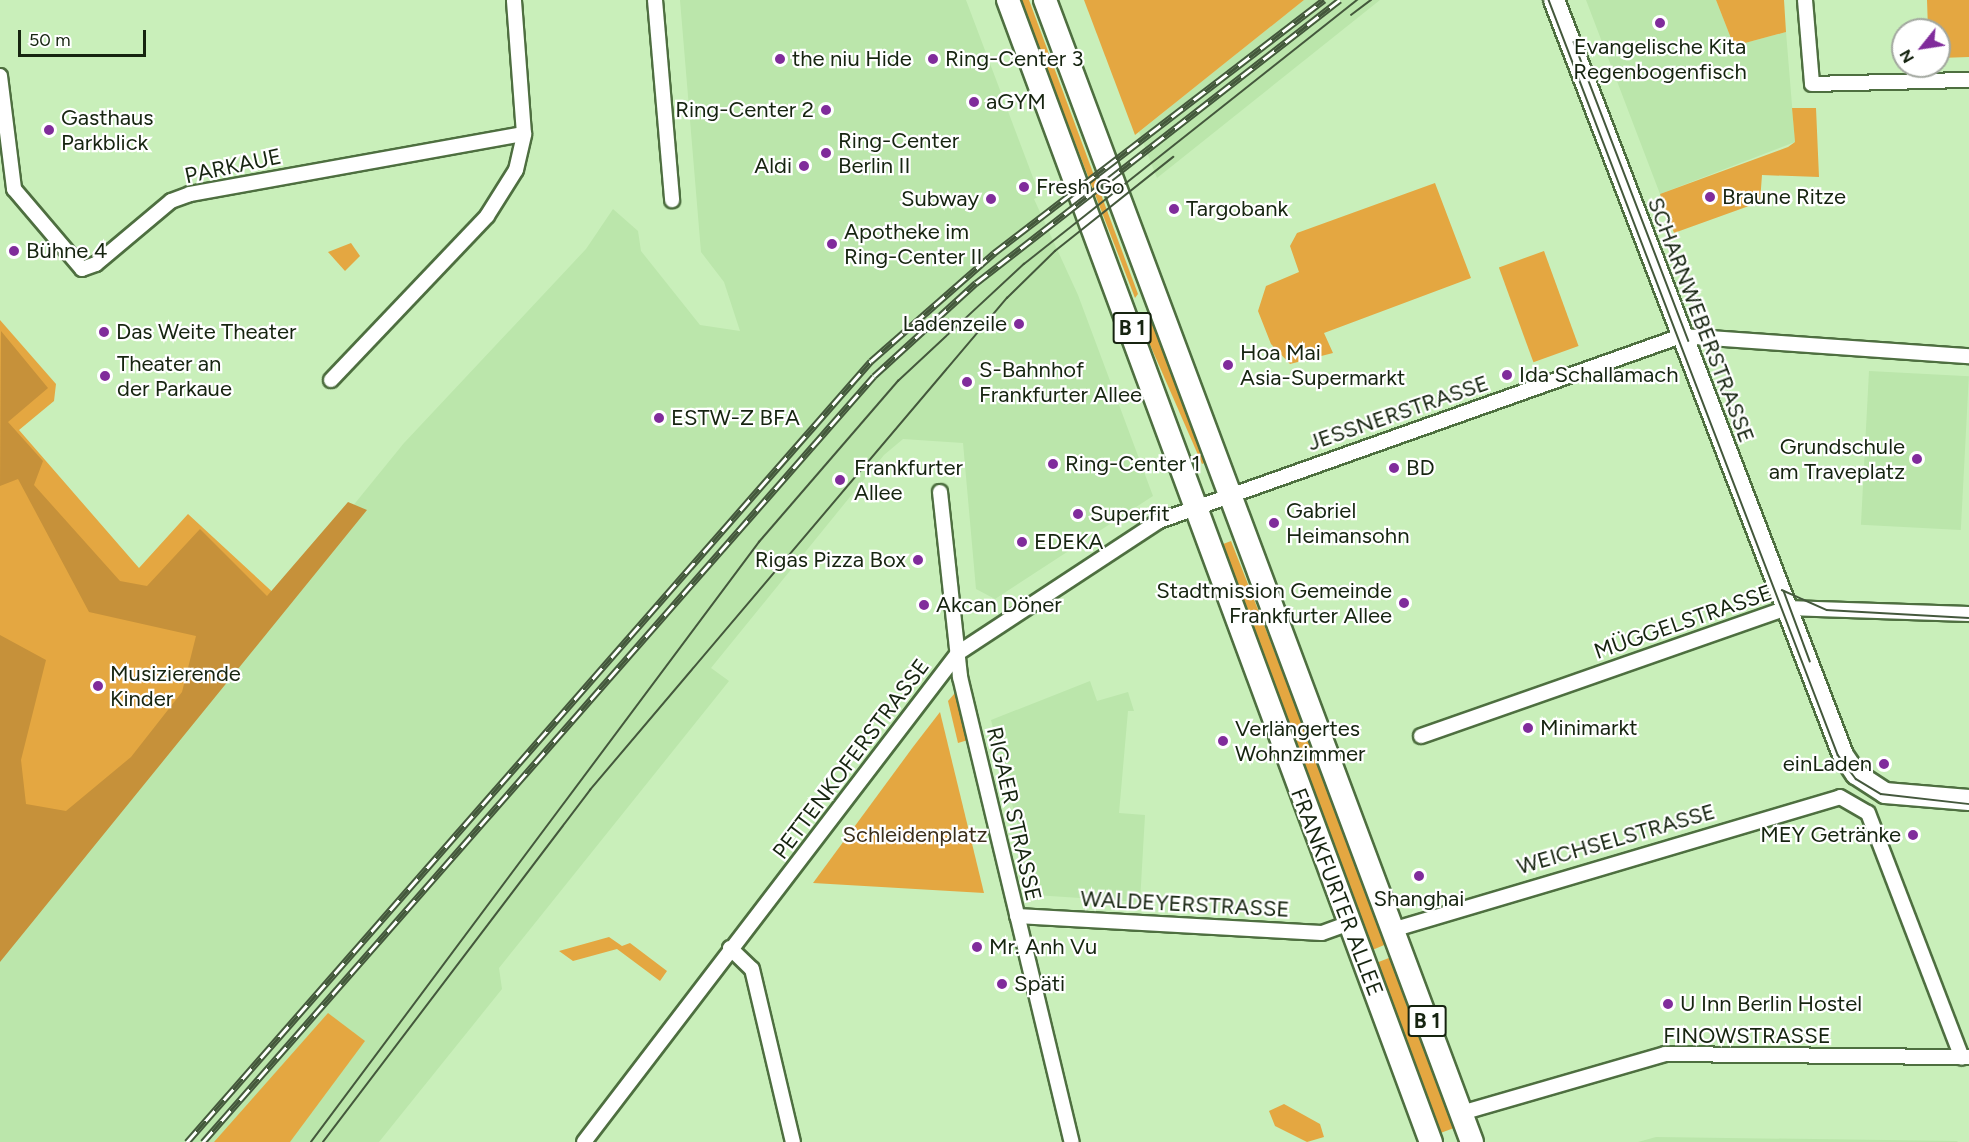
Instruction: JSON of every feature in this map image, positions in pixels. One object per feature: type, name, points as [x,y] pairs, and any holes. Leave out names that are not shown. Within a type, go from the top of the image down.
[{"type":"main road","name":"FRANKFURTER ALLEE","points":[[1008,0],[1431,1142]]},
{"type":"main road","name":"FRANKFURTER ALLEE","points":[[1045,0],[1472,1142]]},
{"type":"street","points":[[331,380],[487,216],[516,170],[524,134],[514,0]]},
{"type":"street","points":[[656,0],[672,200]]},
{"type":"street","name":"SCHARNWEBERSTRASSE","points":[[1554,0],[1843,755],[1868,784],[1900,797],[1969,800]]},
{"type":"street","points":[[1805,0],[1812,84],[1969,80]]},
{"type":"street","name":"PARKAUE","points":[[0,76],[3,137],[21,201],[82,269],[96,264],[171,201],[190,194],[524,134]]},
{"type":"street","name":"JESSNERSTRASSE","points":[[1231,495],[1681,336],[1969,356]]},
{"type":"street","name":"RIGAER STRASSE","points":[[940,492],[958,653],[1017,916],[1072,1142]]},
{"type":"street","name":"PETTENKOFERSTRASSE","points":[[584,1142],[730,948],[958,653],[1159,521],[1231,495]]},
{"type":"street","name":"MÜGGELSTRASSE","points":[[1421,736],[1786,608],[1969,614]]},
{"type":"street","name":"WEICHSELSTRASSE","points":[[1392,930],[1840,797],[1853,801],[1868,813],[1966,1057]]},
{"type":"street","name":"WALDEYERSTRASSE","points":[[1017,916],[1322,933],[1349,923]]},
{"type":"street","points":[[730,948],[752,969],[793,1142]]},
{"type":"street","name":"FINOWSTRASSE","points":[[1461,1113],[1665,1054],[1966,1057]]},
{"type":"shaded area","points":[[680,0],[966,0],[1040,196],[1034,199],[1078,295],[1153,496],[995,599],[976,589],[963,443],[903,439],[884,455],[711,668],[729,681],[499,968],[502,989],[379,1142],[0,1142],[0,940],[404,443],[586,249],[613,209],[638,231],[641,251],[700,325],[740,331],[724,282],[701,252]]},
{"type":"shaded area","points":[[1304,0],[1380,0],[1157,178],[1139,132]]},
{"type":"shaded area","points":[[1586,0],[1716,0],[1734,46],[1786,32],[1795,142],[1660,194]]},
{"type":"shaded area","points":[[1,331],[48,388],[8,422],[43,461],[34,485],[120,581],[147,586],[200,529],[267,596],[348,502],[367,510],[0,962],[0,635],[46,660],[21,760],[26,804],[66,811],[131,757],[182,692],[196,636],[89,612],[18,479],[0,486]]},
{"type":"shaded area","name":"Grundschule am Traveplatz","points":[[1869,371],[1969,376],[1961,530],[1861,525]]},
{"type":"shaded area","points":[[1090,681],[1097,701],[1128,692],[1134,711],[1128,711],[1119,813],[1145,815],[1140,902],[1035,895],[991,720]]},
{"type":"shaded area","points":[[1656,1137],[1957,1141],[1958,1142],[1638,1142]]},
{"type":"green space","points":[[1020,0],[1029,0],[1138,294],[1135,298]]},
{"type":"green space","points":[[1084,0],[1304,0],[1135,135]]},
{"type":"green space","points":[[1716,0],[1784,0],[1786,32],[1734,46]]},
{"type":"green space","points":[[1927,0],[1969,0],[1969,57],[1951,58],[1951,18],[1928,18]]},
{"type":"green space","points":[[1792,108],[1816,108],[1819,177],[1762,175],[1760,202],[1674,233],[1660,194],[1788,147],[1795,142]]},
{"type":"green space","points":[[1435,183],[1471,278],[1324,333],[1333,353],[1290,364],[1271,344],[1258,311],[1266,286],[1299,272],[1290,246],[1297,233]]},
{"type":"green space","points":[[351,243],[360,256],[345,271],[328,252]]},
{"type":"green space","points":[[1544,251],[1579,346],[1533,362],[1499,267]]},
{"type":"green space","points":[[1153,317],[1209,461],[1202,464],[1141,324]]},
{"type":"green space","points":[[0,320],[56,384],[54,401],[19,430],[139,568],[188,514],[279,598],[0,940]]},
{"type":"green space","points":[[1231,541],[1389,943],[1370,951],[1218,546]]},
{"type":"green space","points":[[955,693],[968,740],[958,743],[948,701]]},
{"type":"green space","name":"Schleidenplatz","points":[[940,712],[984,893],[813,883],[913,747]]},
{"type":"green space","points":[[609,937],[622,946],[630,943],[667,971],[660,981],[617,949],[573,961],[559,951]]},
{"type":"green space","points":[[1394,956],[1459,1126],[1441,1133],[1375,963]]},
{"type":"green space","points":[[328,1013],[365,1041],[290,1142],[214,1142]]},
{"type":"green space","points":[[1284,1104],[1320,1124],[1324,1137],[1307,1142],[1275,1126],[1269,1111]]},
{"type":"tram line","points":[[311,1142],[759,542],[898,381],[1024,264],[1357,0]]},
{"type":"tram line","points":[[1351,15],[1371,0]]},
{"type":"tram line","points":[[1549,0],[1838,755],[1856,779],[1881,794],[1969,804]]},
{"type":"tram line","points":[[1574,42],[1689,341]]},
{"type":"tram line","points":[[323,1142],[590,790],[1007,298],[1055,251],[1173,157]]},
{"type":"tram line","points":[[1782,590],[1827,610],[1969,618]]},
{"type":"tram line","points":[[1784,591],[1810,661]]},
{"type":"railway","points":[[187,1142],[871,361],[994,253],[1324,0]]},
{"type":"railway","points":[[203,1142],[874,376],[976,283],[1340,0]]},
{"type":"place","name":"Evangelische Kita Regenbogenfisch","points":[[1660,23]]},
{"type":"place","name":"the niu Hide","points":[[780,59]]},
{"type":"place","name":"Ring-Center 3","points":[[933,59]]},
{"type":"place","name":"aGYM","points":[[974,102]]},
{"type":"place","name":"Ring-Center 2","points":[[826,110]]},
{"type":"place","name":"Gasthaus Parkblick","points":[[49,130]]},
{"type":"place","name":"Ring-Center Berlin II","points":[[826,153]]},
{"type":"place","name":"Aldi","points":[[804,166]]},
{"type":"place","name":"Fresh Go","points":[[1024,187]]},
{"type":"place","name":"Braune Ritze","points":[[1710,197]]},
{"type":"place","name":"Subway","points":[[991,199]]},
{"type":"place","name":"Targobank","points":[[1174,209]]},
{"type":"place","name":"Apotheke im Ring-Center II","points":[[832,244]]},
{"type":"place","name":"Bühne 4","points":[[14,251]]},
{"type":"place","name":"Ladenzeile","points":[[1019,324]]},
{"type":"place","name":"Das Weite Theater","points":[[104,332]]},
{"type":"place","name":"Hoa Mai Asia-Supermarkt","points":[[1228,365]]},
{"type":"place","name":"Ida Schallamach","points":[[1507,375]]},
{"type":"place","name":"Theater an der Parkaue","points":[[105,376]]},
{"type":"place","name":"S-Bahnhof Frankfurter Allee","points":[[967,382]]},
{"type":"place","name":"ESTW-Z BFA","points":[[659,418]]},
{"type":"place","name":"Grundschule am Traveplatz","points":[[1917,459]]},
{"type":"place","name":"Ring-Center 1","points":[[1053,464]]},
{"type":"place","name":"BD","points":[[1394,468]]},
{"type":"place","name":"Frankfurter Allee","points":[[840,480]]},
{"type":"place","name":"Superfit","points":[[1078,514]]},
{"type":"place","name":"Gabriel Heimansohn","points":[[1274,523]]},
{"type":"place","name":"EDEKA","points":[[1022,542]]},
{"type":"place","name":"Rigas Pizza Box","points":[[918,560]]},
{"type":"place","name":"Stadtmission Gemeinde Frankfurter Allee","points":[[1404,603]]},
{"type":"place","name":"Akcan Döner","points":[[924,605]]},
{"type":"place","name":"Musizierende Kinder","points":[[98,686]]},
{"type":"place","name":"Minimarkt","points":[[1528,728]]},
{"type":"place","name":"Verlängertes Wohnzimmer","points":[[1223,741]]},
{"type":"place","name":"einLaden","points":[[1884,764]]},
{"type":"place","name":"MEY Getränke","points":[[1913,835]]},
{"type":"place","name":"Shanghai","points":[[1419,876]]},
{"type":"place","name":"Mr. Anh Vu","points":[[977,947]]},
{"type":"place","name":"Späti","points":[[1002,984]]},
{"type":"place","name":"U Inn Berlin Hostel","points":[[1668,1004]]}]
